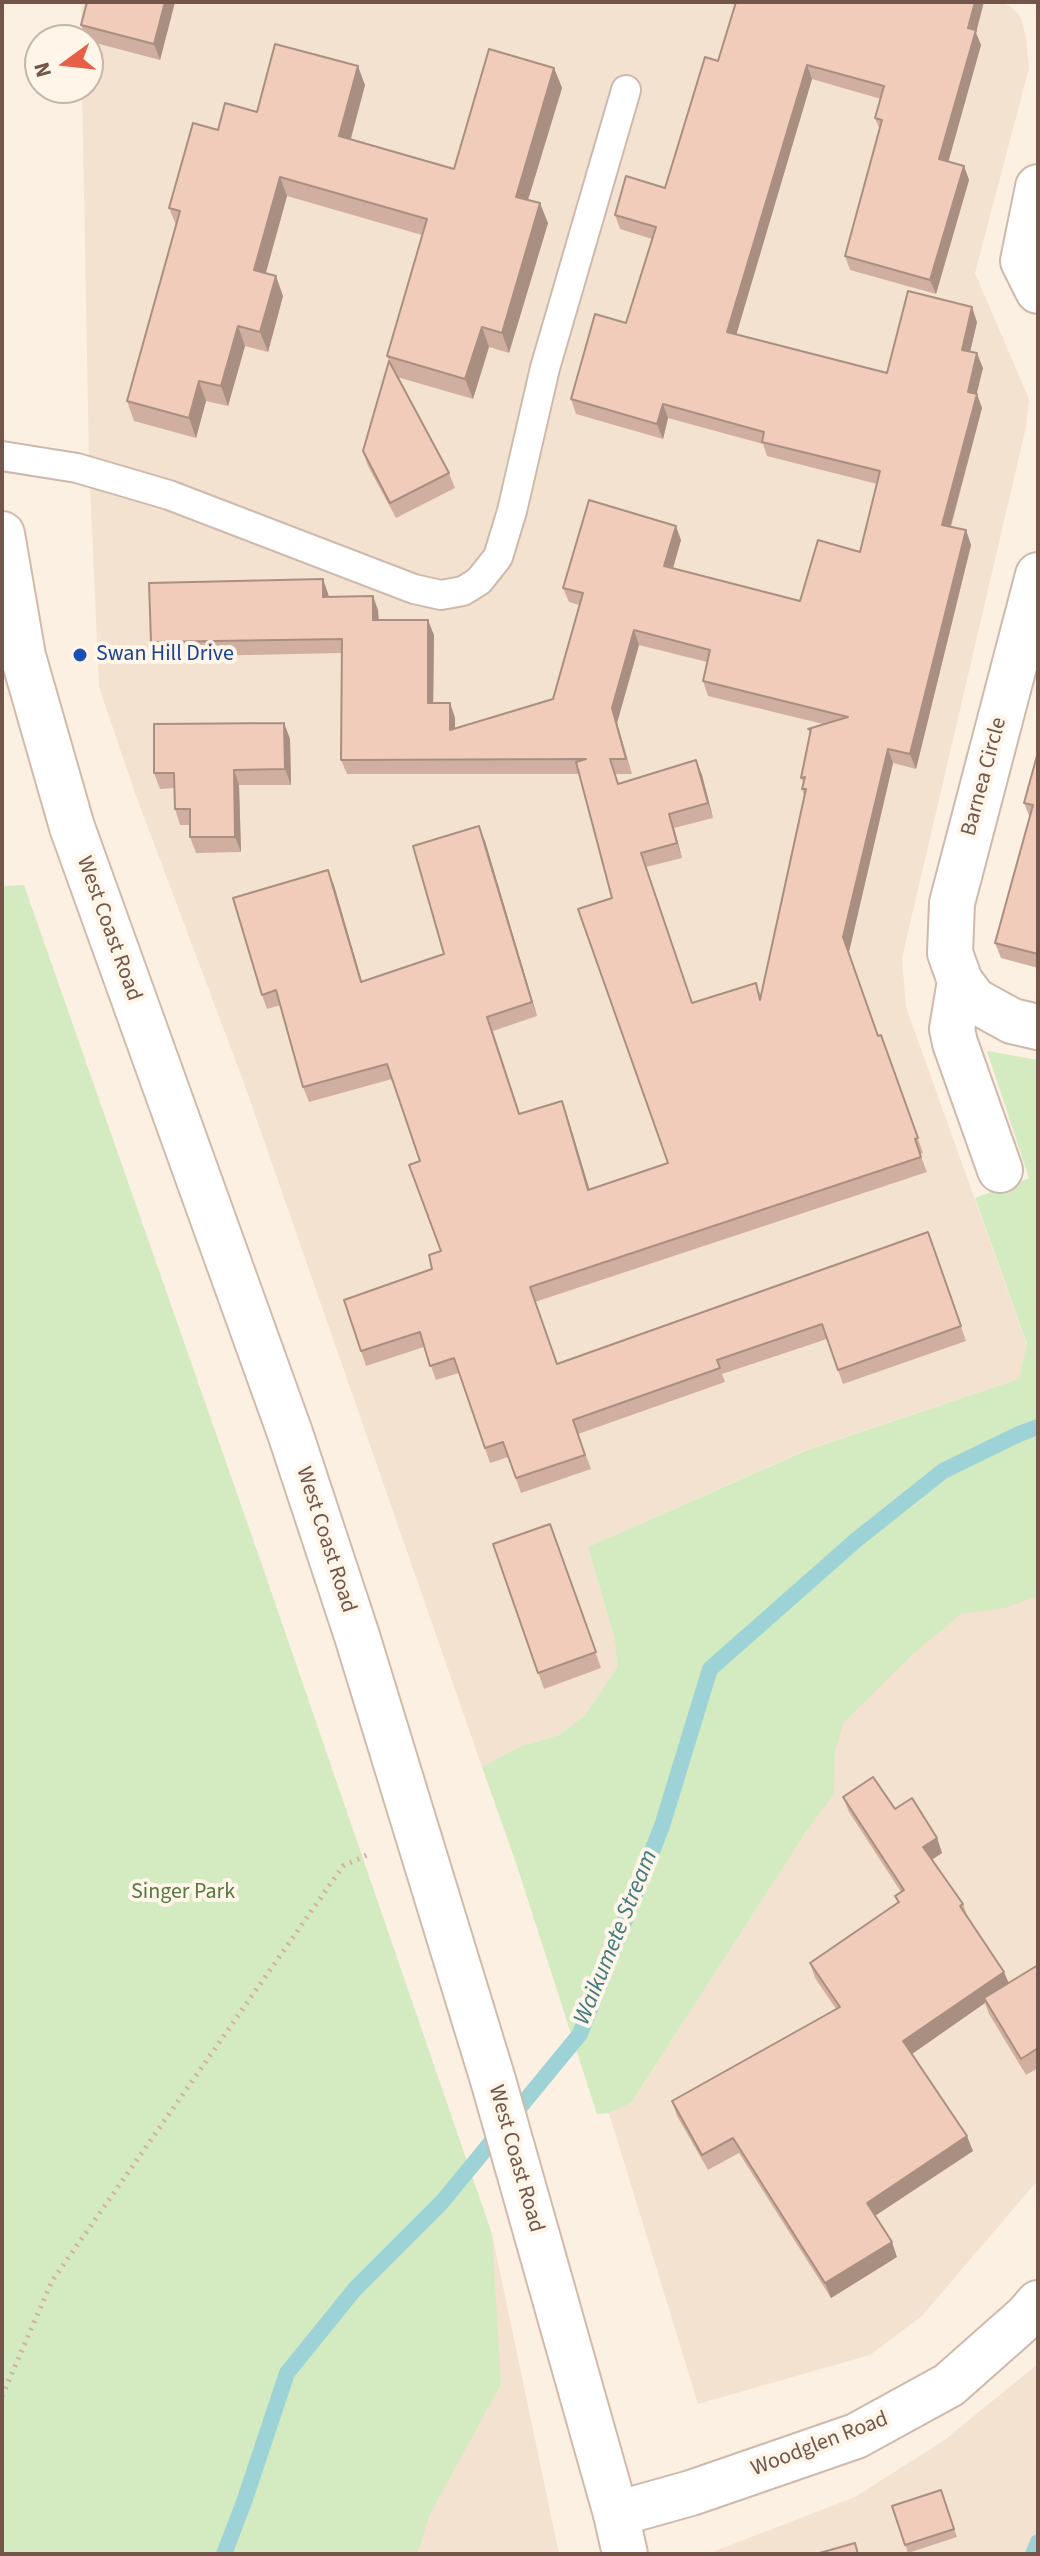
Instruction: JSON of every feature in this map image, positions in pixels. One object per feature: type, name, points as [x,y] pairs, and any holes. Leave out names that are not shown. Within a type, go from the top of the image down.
[{"type":"main road","points":[[1038,187],[1023,261],[1038,291]]},
{"type":"main road","name":"West Coast Road","points":[[2,534],[23,656],[72,827],[290,1433],[357,1636],[493,2080],[620,2534]]},
{"type":"main road","name":"Barnea Circle","points":[[1000,1170],[952,1029],[960,981],[950,953],[952,903],[1038,575]]},
{"type":"main road","points":[[960,981],[974,1000],[1012,1021],[1038,1027]]},
{"type":"main road","name":"Woodglen Road","points":[[620,2534],[691,2493],[856,2436],[949,2385],[1038,2303]]},
{"type":"lane","points":[[2,456],[77,468],[169,495],[414,589],[441,595],[463,591],[479,581],[498,557],[512,511],[545,368],[626,90]]},
{"type":"path","points":[[2,2396],[52,2281],[343,1866],[416,1832]]},
{"type":"shaded area","points":[[81,2],[1002,2],[1021,18],[1026,37],[1029,68],[975,273],[1029,399],[1026,427],[902,958],[906,1007],[1027,1345],[1019,1379],[806,1450],[588,1547],[615,1640],[617,1667],[585,1715],[559,1735],[519,1747],[482,1767],[244,1083],[135,793],[99,687],[89,463],[82,104],[104,104],[104,24],[82,24]]},
{"type":"shaded area","points":[[1038,1482],[1038,2180],[922,2316],[870,2355],[698,2404],[609,2113],[631,2103],[833,1794],[808,1767],[841,1700]]},
{"type":"shaded area","points":[[492,2234],[559,2554],[254,2554],[280,2399]]},
{"type":"shaded area","points":[[1038,2364],[1038,2554],[707,2554],[855,2497],[943,2441]]},
{"type":"green space","name":"Singer Park","points":[[24,885],[492,2234],[501,2384],[430,2514],[417,2554],[2,2554],[2,886]]},
{"type":"green space","points":[[987,1051],[1038,1060],[1038,1596],[1005,1608],[961,1614],[914,1653],[844,1722],[835,1751],[834,1794],[806,1832],[631,2103],[609,2113],[597,2114],[482,1767],[519,1747],[559,1735],[585,1715],[617,1667],[615,1640],[588,1547],[807,1450],[1019,1379],[1027,1344],[975,1198],[1029,1178]]},
{"type":"building","points":[[87,2],[165,2],[154,44],[104,31],[104,24],[81,24]]},
{"type":"building","points":[[736,2],[975,2],[968,28],[976,30],[939,159],[964,166],[930,280],[845,256],[882,120],[875,118],[884,86],[807,65],[727,332],[887,373],[908,291],[972,307],[962,350],[977,353],[968,392],[977,394],[942,525],[966,530],[910,754],[888,749],[843,937],[918,1138],[915,1139],[921,1157],[530,1287],[557,1364],[928,1232],[961,1326],[838,1370],[822,1324],[717,1360],[720,1368],[573,1420],[585,1455],[516,1478],[503,1442],[485,1448],[454,1358],[430,1366],[420,1332],[361,1351],[344,1300],[432,1269],[429,1255],[441,1251],[409,1165],[420,1161],[387,1064],[303,1087],[276,990],[262,995],[233,898],[328,870],[361,982],[444,954],[413,846],[479,826],[532,1002],[487,1017],[519,1114],[562,1101],[588,1190],[668,1163],[578,909],[612,898],[576,762],[586,759],[341,760],[342,639],[151,642],[149,583],[323,579],[323,597],[373,596],[373,620],[428,620],[428,703],[450,703],[450,730],[553,699],[583,593],[563,588],[589,500],[676,526],[664,566],[800,601],[818,540],[860,552],[880,471],[762,442],[764,432],[663,404],[657,424],[571,399],[595,314],[626,323],[656,227],[615,215],[626,176],[665,188],[705,57],[718,61]],"holes":[[[634,630],[710,650],[703,681],[848,717],[808,729],[811,729],[801,778],[805,777],[802,789],[806,789],[760,1000],[756,983],[692,1003],[641,853],[677,843],[669,814],[708,803],[696,760],[618,784],[610,759],[626,759],[612,708]]]},
{"type":"building","points":[[275,44],[358,66],[339,136],[454,169],[489,49],[554,68],[516,197],[540,203],[502,333],[482,327],[465,379],[387,356],[427,219],[280,177],[254,270],[276,276],[260,332],[238,326],[221,386],[199,381],[189,418],[127,401],[180,211],[169,208],[193,123],[218,130],[225,103],[257,112]]},
{"type":"building","points":[[389,361],[449,473],[390,503],[363,451]]},
{"type":"building","points":[[284,723],[285,769],[234,770],[235,837],[190,837],[190,809],[175,809],[174,773],[154,773],[154,724]]},
{"type":"building","points":[[1038,752],[1038,954],[995,943],[1033,805],[1024,803]]},
{"type":"building","points":[[550,1524],[596,1652],[538,1673],[493,1544]]},
{"type":"building","points":[[873,1777],[895,1809],[912,1798],[937,1838],[923,1847],[963,1904],[960,1906],[1004,1972],[903,2041],[967,2136],[867,2203],[892,2242],[825,2283],[733,2138],[702,2155],[672,2101],[840,2007],[810,1963],[899,1902],[895,1896],[904,1890],[843,1797]]},
{"type":"building","points":[[1038,1965],[1038,2048],[1021,2059],[984,1998]]},
{"type":"building","points":[[941,2490],[954,2529],[905,2545],[892,2506]]},
{"type":"building","points":[[855,2543],[858,2554],[816,2554]]},
{"type":"waterway","name":"Waikumete Stream","points":[[224,2554],[287,2373],[355,2289],[442,2202],[580,2034],[662,1826],[710,1669],[855,1541],[943,1471],[1038,1427]]},
{"type":"waterway","points":[[1033,2554],[1038,2542]]},
{"type":"place","name":"Swan Hill Drive","points":[[80,655]]}]
